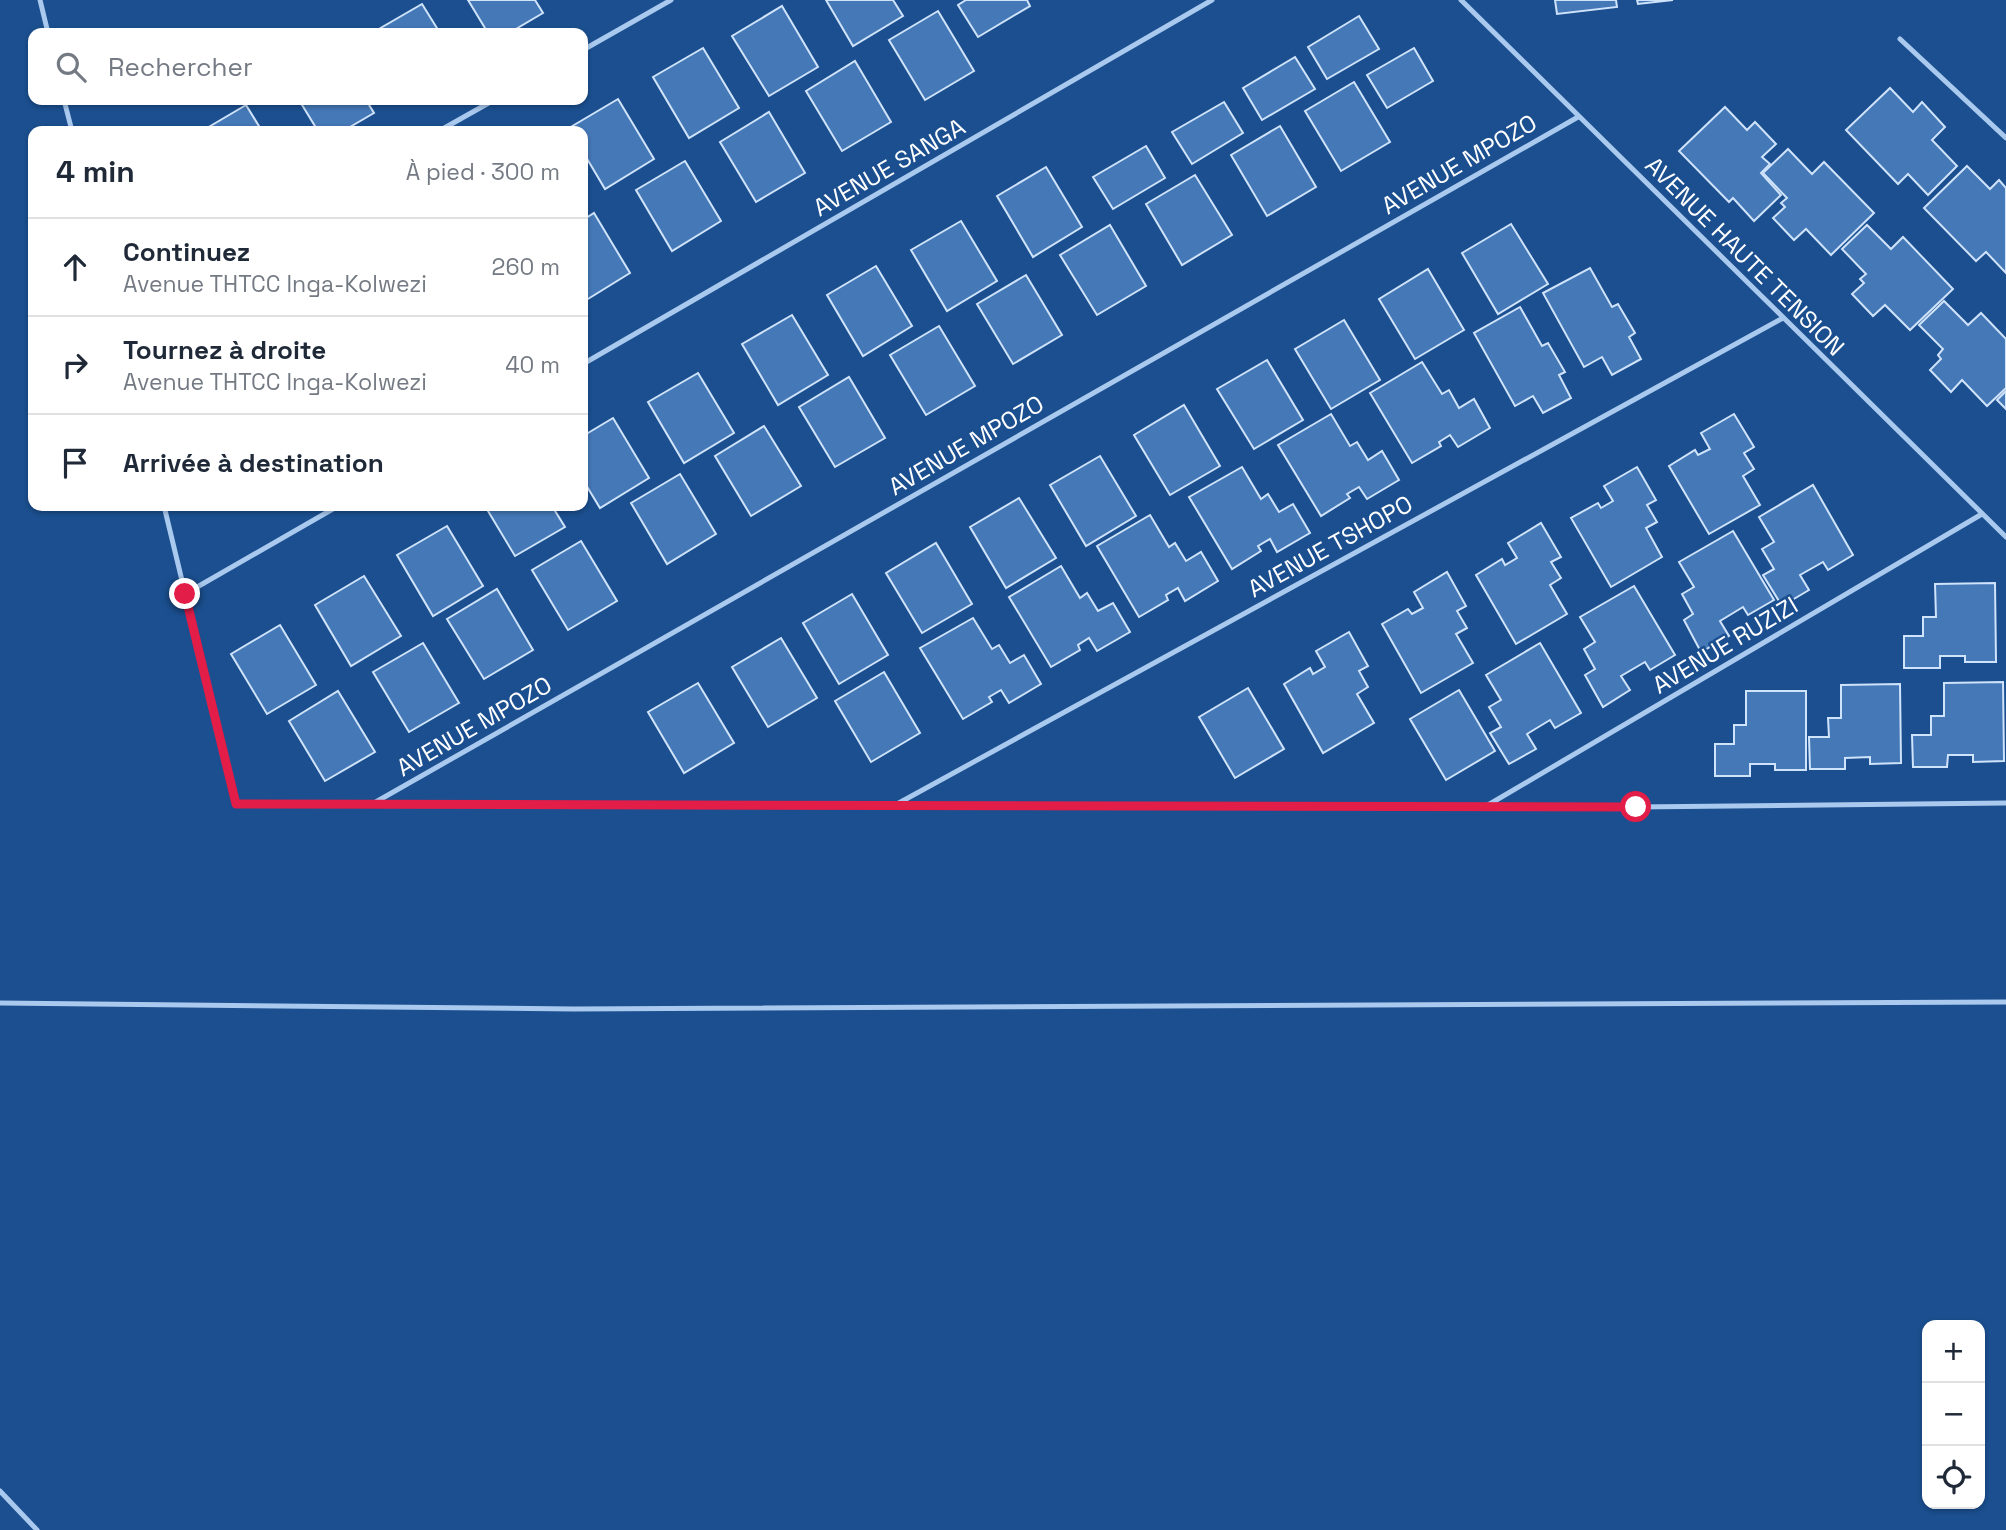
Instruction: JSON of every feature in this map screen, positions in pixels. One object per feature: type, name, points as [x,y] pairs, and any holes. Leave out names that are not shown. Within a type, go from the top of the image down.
[{"type":"lane","points":[[40,0],[47,28]]},
{"type":"lane","points":[[588,47],[671,0]]},
{"type":"lane","name":"AVENUE SANGA","points":[[588,361],[1212,0]]},
{"type":"lane","name":"AVENUE HAUTE TENSION","points":[[1461,0],[2006,537]]},
{"type":"lane","points":[[1900,39],[2006,138]]},
{"type":"lane","points":[[65,105],[71,126]]},
{"type":"lane","points":[[448,126],[485,105]]},
{"type":"lane","name":"AVENUE MPOZO","points":[[371,804],[1578,117]]},
{"type":"lane","name":"AVENUE TSHOPO","points":[[895,805],[1783,318]]},
{"type":"lane","points":[[165,511],[236,804],[1485,807],[2006,803]]},
{"type":"lane","points":[[185,594],[329,511]]},
{"type":"lane","name":"AVENUE RUZIZI","points":[[1485,807],[1982,514]]},
{"type":"lane","points":[[0,1003],[574,1009],[2006,1002]]},
{"type":"lane","points":[[0,1492],[37,1530]]},
{"type":"building","points":[[468,0],[535,0],[543,13],[518,28],[485,28]]},
{"type":"building","points":[[826,0],[893,0],[903,16],[853,46]]},
{"type":"building","points":[[966,0],[1027,0],[1030,6],[978,37],[958,5]]},
{"type":"building","points":[[1555,0],[1616,0],[1617,7],[1557,14]]},
{"type":"building","points":[[1637,0],[1673,0],[1638,4]]},
{"type":"building","points":[[422,4],[437,28],[381,28]]},
{"type":"building","points":[[782,6],[818,67],[769,96],[732,36]]},
{"type":"building","points":[[938,11],[974,71],[925,100],[889,40]]},
{"type":"building","points":[[1359,16],[1379,49],[1327,79],[1308,47]]},
{"type":"building","points":[[703,48],[739,108],[689,138],[653,77]]},
{"type":"building","points":[[1414,48],[1433,81],[1387,108],[1367,75]]},
{"type":"building","points":[[1295,57],[1315,89],[1262,120],[1243,88]]},
{"type":"building","points":[[855,61],[891,122],[842,151],[806,91]]},
{"type":"building","points":[[1354,82],[1390,142],[1341,171],[1305,111]]},
{"type":"building","points":[[1890,88],[1913,112],[1922,102],[1945,127],[1932,140],[1957,166],[1928,195],[1908,174],[1898,184],[1846,130]]},
{"type":"building","points":[[618,99],[654,159],[605,189],[588,160],[588,126],[572,126]]},
{"type":"building","points":[[1224,102],[1243,133],[1192,164],[1172,132]]},
{"type":"building","points":[[246,105],[259,126],[210,126]]},
{"type":"building","points":[[302,105],[369,105],[374,113],[352,126],[315,126]]},
{"type":"building","points":[[1725,107],[1747,130],[1755,122],[1776,144],[1762,157],[1770,164],[1761,173],[1781,195],[1754,221],[1733,198],[1729,202],[1679,151]]},
{"type":"building","points":[[769,112],[805,173],[756,202],[720,142]]},
{"type":"building","points":[[1280,126],[1316,187],[1267,216],[1231,155]]},
{"type":"building","points":[[1146,146],[1165,178],[1113,209],[1093,177]]},
{"type":"building","points":[[1788,149],[1812,174],[1824,162],[1874,213],[1831,255],[1806,229],[1794,240],[1773,218],[1785,207],[1781,203],[1787,198],[1763,173]]},
{"type":"building","points":[[685,161],[721,221],[672,251],[636,190]]},
{"type":"building","points":[[1967,166],[1990,189],[1999,180],[2006,188],[2006,273],[1986,252],[1976,261],[1924,208]]},
{"type":"building","points":[[1046,167],[1082,227],[1033,257],[997,196]]},
{"type":"building","points":[[1195,175],[1232,235],[1182,265],[1146,204]]},
{"type":"building","points":[[594,213],[630,273],[588,299],[588,217]]},
{"type":"building","points":[[961,221],[997,281],[947,311],[911,250]]},
{"type":"building","points":[[1511,224],[1548,284],[1498,314],[1462,253]]},
{"type":"building","points":[[1110,225],[1146,286],[1097,315],[1060,255]]},
{"type":"building","points":[[1867,225],[1891,249],[1903,237],[1953,289],[1910,330],[1885,305],[1873,316],[1852,294],[1864,283],[1860,279],[1866,274],[1842,249]]},
{"type":"building","points":[[876,266],[912,326],[863,356],[827,295]]},
{"type":"building","points":[[1590,268],[1612,307],[1618,304],[1635,333],[1629,337],[1641,359],[1612,375],[1602,357],[1584,367],[1543,293]]},
{"type":"building","points":[[1428,269],[1464,330],[1415,359],[1379,299]]},
{"type":"building","points":[[1026,275],[1062,335],[1013,364],[977,304]]},
{"type":"building","points":[[1944,301],[1968,325],[1981,313],[2006,339],[2006,388],[1987,406],[1962,380],[1951,392],[1930,370],[1941,359],[1938,355],[1943,349],[1919,325]]},
{"type":"building","points":[[1520,307],[1542,346],[1548,343],[1565,372],[1559,375],[1571,398],[1543,413],[1533,396],[1515,406],[1474,333]]},
{"type":"building","points":[[792,315],[828,375],[778,405],[742,344]]},
{"type":"building","points":[[1344,320],[1380,380],[1331,409],[1295,349]]},
{"type":"building","points":[[939,326],[975,386],[926,415],[890,355]]},
{"type":"building","points":[[1267,360],[1303,420],[1254,449],[1217,389]]},
{"type":"building","points":[[1422,362],[1442,394],[1449,390],[1459,408],[1474,399],[1490,428],[1458,447],[1450,435],[1439,442],[1441,446],[1412,463],[1370,393]]},
{"type":"building","points":[[698,373],[734,433],[684,463],[648,402]]},
{"type":"building","points":[[849,377],[885,438],[835,467],[799,407]]},
{"type":"building","points":[[2006,391],[2006,409],[1997,400]]},
{"type":"building","points":[[1184,405],[1220,466],[1170,495],[1134,435]]},
{"type":"building","points":[[1331,414],[1350,446],[1357,442],[1368,460],[1382,451],[1399,480],[1367,499],[1359,487],[1347,494],[1350,498],[1321,516],[1278,445]]},
{"type":"building","points":[[1734,414],[1754,447],[1744,453],[1754,469],[1743,476],[1760,505],[1709,534],[1669,466],[1695,450],[1698,455],[1710,449],[1701,433]]},
{"type":"building","points":[[613,418],[649,478],[600,508],[588,488],[588,433]]},
{"type":"building","points":[[764,426],[801,486],[751,516],[715,456]]},
{"type":"building","points":[[1100,456],[1136,516],[1086,546],[1050,485]]},
{"type":"building","points":[[1242,467],[1261,499],[1268,494],[1279,512],[1293,504],[1310,533],[1277,552],[1270,539],[1258,546],[1261,551],[1232,569],[1189,497]]},
{"type":"building","points":[[1637,467],[1656,500],[1647,505],[1657,522],[1646,528],[1662,557],[1611,587],[1571,518],[1598,503],[1601,508],[1613,501],[1604,486]]},
{"type":"building","points":[[680,474],[716,534],[667,564],[631,503]]},
{"type":"building","points":[[1813,485],[1853,555],[1828,570],[1823,562],[1800,575],[1809,590],[1782,606],[1763,575],[1774,569],[1762,549],[1774,542],[1759,517]]},
{"type":"building","points":[[1019,498],[1056,558],[1006,588],[970,527]]},
{"type":"building","points":[[488,511],[555,511],[565,527],[515,556]]},
{"type":"building","points":[[1150,515],[1169,547],[1175,543],[1186,561],[1201,552],[1218,581],[1185,601],[1178,588],[1166,595],[1168,600],[1139,617],[1097,546]]},
{"type":"building","points":[[1541,523],[1561,557],[1551,562],[1561,578],[1550,585],[1567,614],[1516,644],[1476,575],[1502,559],[1505,565],[1517,558],[1508,543]]},
{"type":"building","points":[[447,526],[483,586],[433,616],[397,555]]},
{"type":"building","points":[[1733,531],[1774,600],[1748,615],[1743,607],[1720,621],[1729,636],[1701,652],[1684,620],[1693,614],[1682,594],[1694,587],[1679,562]]},
{"type":"building","points":[[581,541],[617,601],[568,630],[532,570]]},
{"type":"building","points":[[936,543],[972,604],[922,633],[886,573]]},
{"type":"building","points":[[1061,566],[1080,598],[1087,593],[1098,611],[1113,603],[1130,632],[1097,651],[1089,638],[1078,645],[1080,650],[1051,667],[1009,597]]},
{"type":"building","points":[[1447,572],[1466,606],[1457,611],[1467,628],[1456,634],[1473,663],[1421,693],[1382,624],[1408,609],[1412,614],[1423,608],[1414,592]]},
{"type":"building","points":[[364,576],[401,636],[351,666],[315,605]]},
{"type":"building","points":[[1995,583],[1996,662],[1965,662],[1965,656],[1940,656],[1940,668],[1904,668],[1904,636],[1923,636],[1923,617],[1936,617],[1935,584]]},
{"type":"building","points":[[1634,586],[1675,655],[1650,670],[1645,662],[1621,676],[1630,690],[1603,707],[1585,675],[1595,669],[1584,649],[1595,642],[1580,617]]},
{"type":"building","points":[[497,589],[533,650],[484,679],[447,619]]},
{"type":"building","points":[[852,594],[888,655],[839,684],[803,623]]},
{"type":"building","points":[[973,618],[992,649],[999,645],[1010,663],[1024,655],[1041,684],[1009,703],[1001,690],[989,697],[992,702],[963,719],[920,648]]},
{"type":"building","points":[[280,625],[316,685],[267,714],[231,654]]},
{"type":"building","points":[[1349,632],[1368,666],[1359,671],[1368,687],[1357,694],[1374,723],[1323,753],[1284,684],[1310,668],[1313,674],[1325,667],[1316,651]]},
{"type":"building","points":[[781,638],[817,698],[768,727],[732,667]]},
{"type":"building","points":[[423,643],[459,703],[409,732],[373,672]]},
{"type":"building","points":[[1540,643],[1581,713],[1555,728],[1550,720],[1527,734],[1536,749],[1509,764],[1490,733],[1501,727],[1489,707],[1501,700],[1486,675]]},
{"type":"building","points":[[884,672],[920,733],[871,762],[835,701]]},
{"type":"building","points":[[2003,682],[2004,761],[1973,762],[1973,755],[1948,755],[1947,767],[1913,767],[1912,735],[1931,735],[1931,716],[1944,716],[1944,683]]},
{"type":"building","points":[[698,683],[734,743],[684,773],[648,712]]},
{"type":"building","points":[[1900,684],[1901,763],[1870,764],[1870,757],[1845,758],[1845,769],[1810,769],[1809,737],[1829,737],[1828,718],[1841,718],[1841,685]]},
{"type":"building","points":[[1248,688],[1284,749],[1235,778],[1199,717]]},
{"type":"building","points":[[1459,690],[1495,751],[1446,780],[1410,719]]},
{"type":"building","points":[[338,691],[375,752],[325,781],[289,721]]},
{"type":"building","points":[[1746,691],[1806,691],[1806,770],[1775,770],[1775,764],[1750,764],[1750,776],[1715,776],[1715,744],[1734,744],[1734,725],[1746,725]]},
{"type":"route","points":[[185,594],[236,804],[1636,807]]}]
